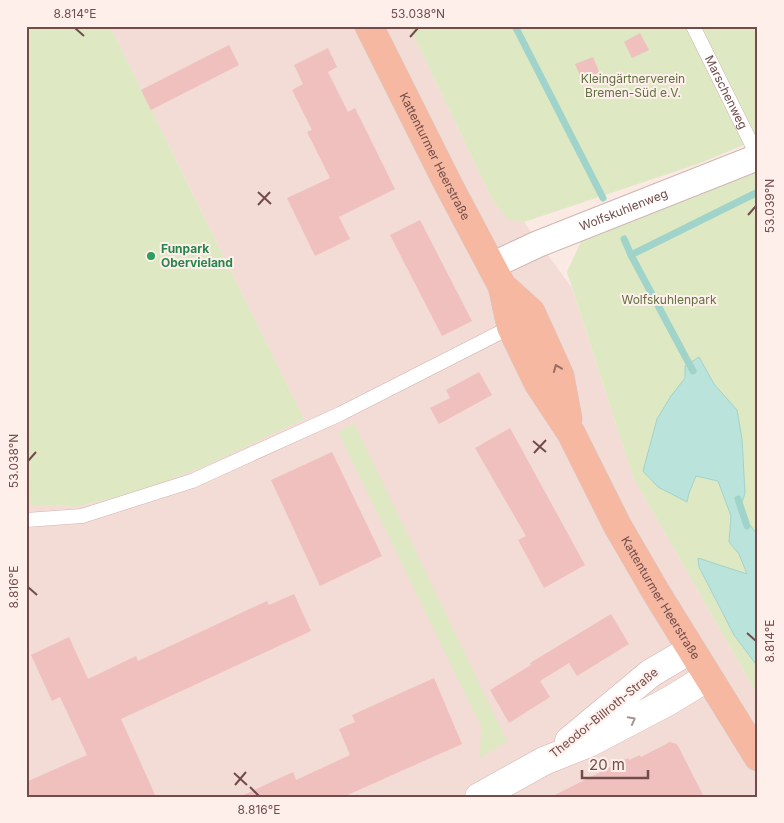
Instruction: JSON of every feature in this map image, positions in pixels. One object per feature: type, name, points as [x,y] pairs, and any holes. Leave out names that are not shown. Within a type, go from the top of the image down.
[{"type":"main road","name":"Kattenturmer Heerstraße","points":[[369,26],[448,184],[497,276],[511,327],[538,383],[571,433],[617,525],[690,650],[758,757]]},
{"type":"main road","name":"Kattenturmer Heerstraße","points":[[497,276],[531,312],[546,341],[560,376],[571,433]]},
{"type":"street","name":"Wolfskuhlenweg","points":[[497,276],[538,244],[758,157]]},
{"type":"street","name":"Theodor-Billroth-Straße","points":[[544,761],[651,673],[690,650]]},
{"type":"street","name":"Theodor-Billroth-Straße","points":[[479,797],[544,761],[589,743],[669,701],[708,677]]},
{"type":"lane","name":"Marschenweg","points":[[693,26],[758,157]]},
{"type":"lane","points":[[26,520],[82,516],[192,481],[340,414],[511,327]]},
{"type":"shaded area","points":[[110,26],[409,26],[493,201],[508,218],[524,222],[572,288],[633,477],[758,696],[758,797],[26,797],[26,505],[75,507],[138,492],[207,464],[304,419]]},
{"type":"green space","points":[[26,26],[110,26],[304,419],[207,465],[138,492],[75,507],[26,505]]},
{"type":"green space","name":"Kleingärtnerverein Bremen-Süd e.V.","points":[[409,26],[758,26],[758,139],[698,164],[524,222],[508,219],[493,201]]},
{"type":"green space","name":"Wolfskuhlenpark","points":[[758,172],[758,696],[633,477],[567,272],[583,237]]},
{"type":"green space","points":[[354,423],[507,741],[480,758],[481,727],[338,432]]},
{"type":"water","points":[[699,357],[714,384],[737,410],[742,439],[745,493],[739,512],[758,535],[758,667],[734,635],[699,567],[698,558],[747,574],[739,554],[729,542],[731,516],[718,481],[696,476],[687,502],[658,487],[643,471],[657,419],[685,378],[685,366]]},
{"type":"building","points":[[640,33],[649,50],[632,58],[624,42]]},
{"type":"building","points":[[229,45],[239,65],[151,110],[141,90]]},
{"type":"building","points":[[328,48],[337,67],[328,72],[348,112],[355,108],[395,189],[339,217],[350,239],[315,256],[287,198],[330,178],[307,132],[312,130],[292,90],[303,84],[294,65]]},
{"type":"building","points":[[593,57],[600,74],[583,82],[575,64]]},
{"type":"building","points":[[420,220],[472,321],[442,336],[390,235]]},
{"type":"building","points":[[479,372],[492,395],[439,424],[430,408],[450,398],[446,390]]},
{"type":"building","points":[[510,428],[585,565],[544,588],[518,540],[526,536],[475,448]]},
{"type":"building","points":[[332,452],[382,556],[320,586],[271,480]]},
{"type":"building","points":[[294,594],[311,631],[121,719],[156,797],[26,797],[26,782],[87,755],[60,697],[52,701],[31,655],[69,637],[88,679],[136,656],[138,661],[267,601],[269,605]]},
{"type":"building","points":[[611,614],[629,644],[577,676],[569,663],[540,681],[550,697],[509,723],[490,690],[531,665],[530,663]]},
{"type":"building","points":[[434,678],[462,744],[343,797],[239,797],[293,772],[296,780],[350,755],[339,729],[355,722],[352,715]]},
{"type":"building","points":[[670,742],[677,744],[704,797],[551,797],[628,758],[629,760],[640,755],[641,757]]},
{"type":"waterway","points":[[515,26],[603,198]]},
{"type":"waterway","points":[[693,371],[631,255],[758,192]]},
{"type":"waterway","points":[[624,239],[631,255]]},
{"type":"waterway","points":[[738,499],[747,526]]},
{"type":"place","name":"Funpark Obervieland","points":[[151,256]]}]
